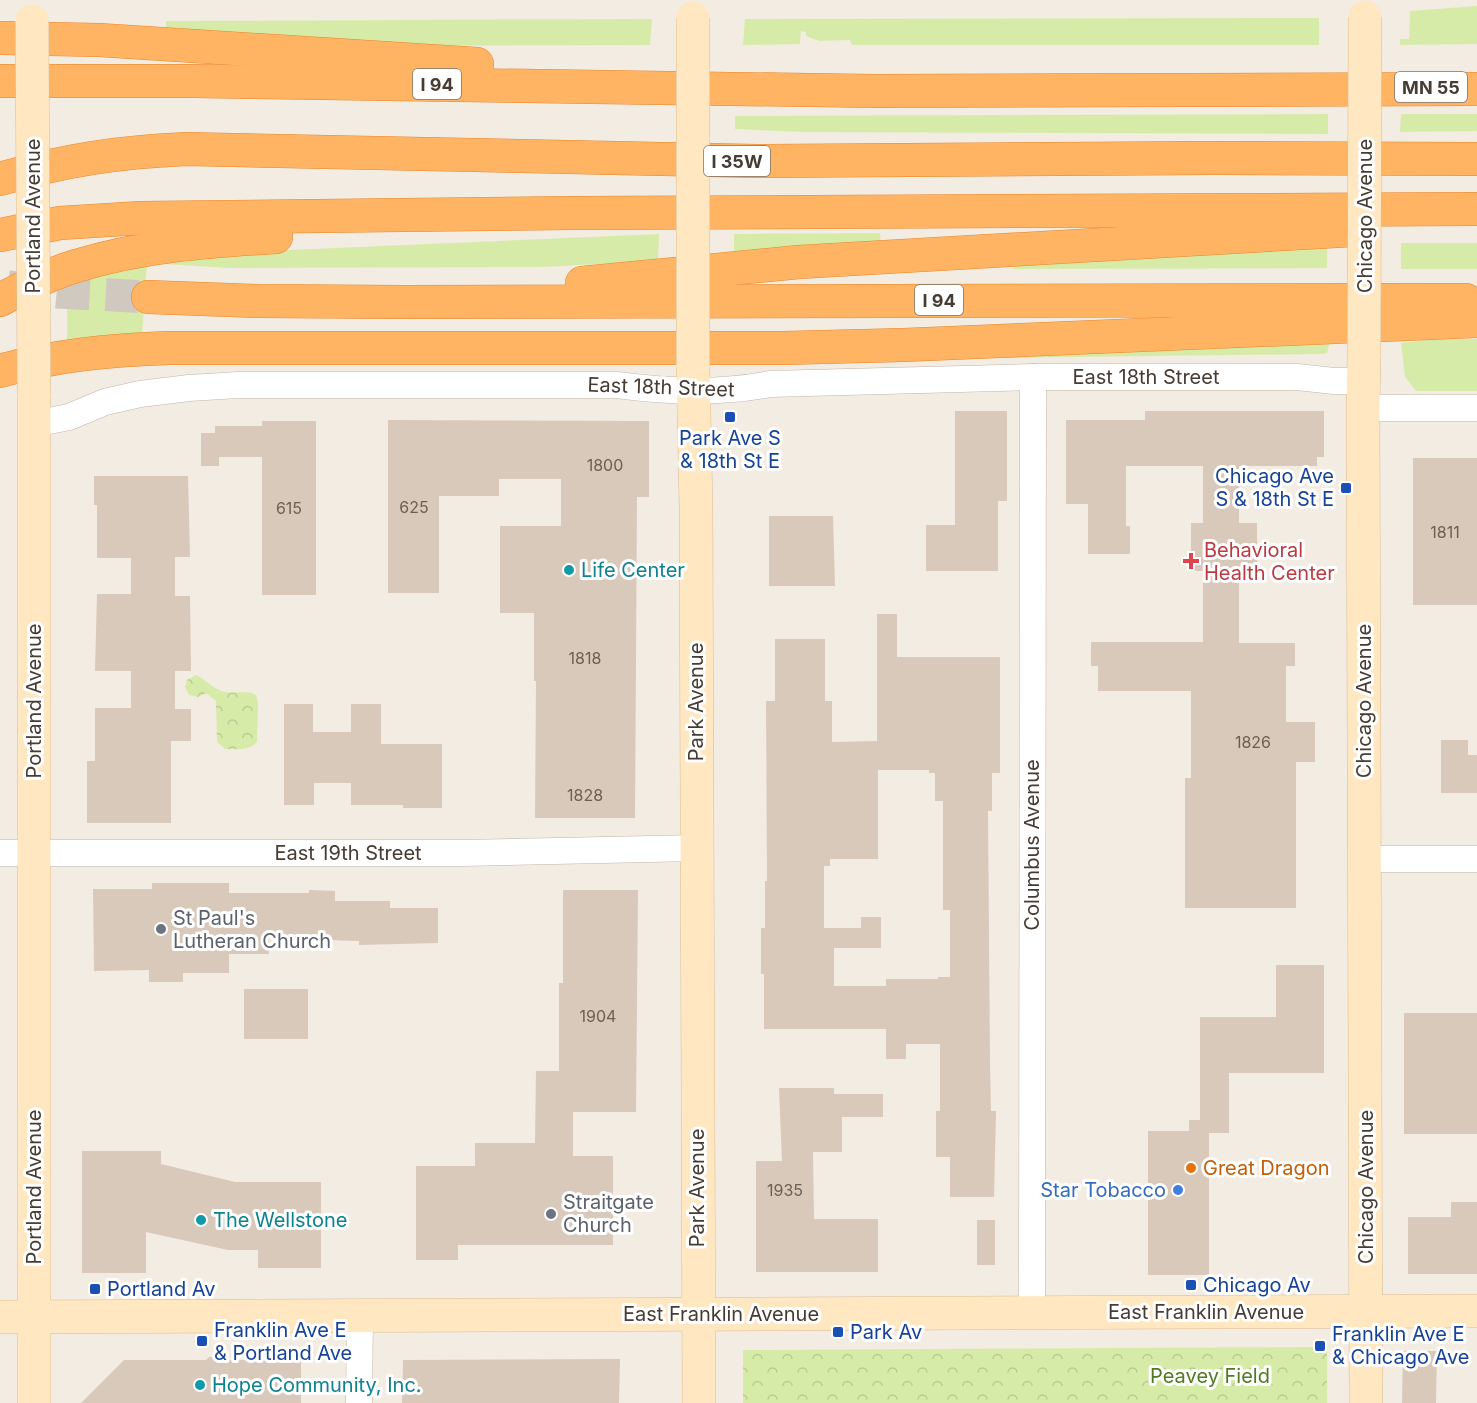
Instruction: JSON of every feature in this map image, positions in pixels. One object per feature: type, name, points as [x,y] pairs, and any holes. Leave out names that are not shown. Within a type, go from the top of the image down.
[{"type":"highway","points":[[0,38],[189,45],[874,90]]},
{"type":"highway","name":"I 94","points":[[0,81],[193,81],[874,90],[1477,87]]},
{"type":"highway","name":"I 35W","points":[[0,179],[79,159],[117,153],[186,149],[758,161],[1477,159]]},
{"type":"highway","points":[[0,235],[60,224],[131,218],[1477,209]]},
{"type":"highway","points":[[0,300],[74,267],[144,250],[180,245],[657,213]]},
{"type":"highway","points":[[402,302],[799,262],[1235,238],[1477,221]]},
{"type":"highway","name":"I 94","points":[[148,297],[259,302],[1477,300]]},
{"type":"highway","points":[[0,371],[60,357],[98,352],[169,348],[783,348],[1477,321]]},
{"type":"street","name":"Chicago Avenue","points":[[1364,8],[1365,1403]]},
{"type":"street","name":"Park Avenue","points":[[693,9],[699,1403]]},
{"type":"street","name":"Portland Avenue","points":[[32,11],[34,1403]]},
{"type":"street","name":"East 18th Street","points":[[34,410],[69,417],[105,402],[140,394],[237,385],[617,385],[654,390],[693,378],[736,391],[770,384],[1033,377],[1297,377],[1364,381],[1477,408]]},
{"type":"street","name":"Columbus Avenue","points":[[1032,1313],[1033,377]]},
{"type":"street","name":"East 19th Street","points":[[0,853],[463,853],[697,848]]},
{"type":"street","points":[[1364,859],[1477,859]]},
{"type":"street","name":"East Franklin Avenue","points":[[0,1317],[1477,1311]]},
{"type":"street","points":[[359,1403],[360,1316]]},
{"type":"green space","points":[[1477,6],[1477,44],[1400,45],[1400,39],[1409,39],[1410,11]]},
{"type":"green space","points":[[1319,18],[1319,45],[852,45],[850,40],[819,41],[806,36],[806,32],[801,31],[800,44],[743,45],[745,19]]},
{"type":"green space","points":[[652,19],[650,45],[400,46],[166,32],[166,21]]},
{"type":"green space","points":[[1328,114],[1328,134],[802,132],[735,129],[735,116]]},
{"type":"green space","points":[[1401,114],[1477,114],[1477,131],[1400,132]]},
{"type":"green space","points":[[880,233],[881,245],[734,255],[734,234]]},
{"type":"green space","points":[[659,234],[658,261],[542,267],[229,268],[147,263],[142,335],[67,342],[67,277],[151,256]]},
{"type":"green space","points":[[1401,243],[1477,243],[1477,269],[1401,269]]},
{"type":"green space","points":[[1327,245],[1327,268],[1012,269],[1022,263]]},
{"type":"green space","points":[[1434,339],[1477,339],[1477,391],[1416,391],[1405,377],[1401,343]]},
{"type":"green space","points":[[1330,342],[1327,353],[1322,354],[910,359]]},
{"type":"green space","points":[[196,675],[221,691],[249,692],[256,695],[258,702],[257,742],[254,745],[243,749],[225,749],[217,742],[216,701],[206,693],[198,697],[189,695],[185,687],[187,680]]},
{"type":"green space","name":"Peavey Field","points":[[1327,1347],[1327,1403],[743,1403],[743,1350]]},
{"type":"building","points":[[955,411],[1007,411],[1007,501],[998,501],[998,571],[926,571],[926,525],[955,525]]},
{"type":"building","points":[[1145,411],[1324,411],[1324,457],[1317,457],[1317,466],[1239,466],[1239,523],[1257,523],[1257,576],[1239,576],[1239,643],[1295,643],[1295,666],[1286,666],[1286,722],[1315,722],[1315,762],[1296,762],[1296,908],[1185,908],[1185,778],[1191,778],[1191,691],[1098,691],[1098,666],[1091,666],[1091,642],[1203,642],[1203,571],[1191,571],[1191,523],[1203,523],[1203,466],[1126,466],[1126,526],[1130,526],[1130,554],[1088,554],[1088,504],[1066,504],[1066,420],[1145,420]]},
{"type":"building","points":[[388,420],[649,421],[649,497],[637,497],[635,818],[535,818],[534,613],[500,613],[500,526],[561,526],[561,479],[499,479],[499,496],[439,496],[439,593],[388,593]]},
{"type":"building","points":[[262,421],[316,421],[316,595],[262,595],[262,457],[219,457],[219,466],[201,466],[201,433],[215,433],[215,426],[262,426]]},
{"type":"building","points":[[1413,458],[1477,458],[1477,605],[1413,605]]},
{"type":"building","points":[[94,476],[188,476],[190,557],[175,557],[175,596],[190,596],[191,671],[175,671],[175,709],[191,709],[191,741],[171,741],[171,823],[87,823],[87,761],[95,761],[95,708],[131,708],[131,671],[95,671],[97,594],[131,594],[131,558],[97,558],[97,505],[94,505]]},
{"type":"building","points":[[769,516],[833,516],[835,586],[769,586]]},
{"type":"building","points":[[877,614],[897,614],[897,657],[1000,657],[1000,773],[992,773],[992,811],[988,811],[991,1111],[996,1111],[994,1197],[950,1197],[950,1157],[936,1157],[936,1111],[940,1111],[940,1044],[906,1044],[906,1059],[886,1059],[886,1029],[764,1029],[761,928],[765,928],[765,881],[767,881],[766,701],[775,701],[775,639],[825,639],[825,701],[832,701],[832,742],[877,741]],"holes":[[[878,770],[929,770],[929,773],[935,773],[935,801],[943,801],[943,910],[950,910],[950,977],[886,979],[886,986],[834,986],[834,948],[881,948],[881,917],[861,917],[861,928],[824,928],[824,866],[830,866],[830,859],[878,859]]]},
{"type":"building","points":[[284,704],[313,704],[313,732],[351,732],[351,704],[381,704],[381,744],[442,744],[442,808],[351,805],[351,783],[314,783],[314,805],[284,805]]},
{"type":"building","points":[[1441,740],[1468,740],[1468,755],[1477,755],[1477,793],[1441,793]]},
{"type":"building","points":[[152,883],[229,883],[229,893],[335,891],[335,901],[390,901],[390,908],[438,908],[438,943],[359,945],[359,941],[269,938],[269,954],[229,954],[229,973],[183,973],[183,982],[149,982],[149,970],[94,971],[93,889],[152,889]]},
{"type":"building","points":[[563,890],[638,890],[636,1112],[573,1112],[573,1156],[613,1156],[613,1245],[458,1245],[458,1260],[416,1260],[416,1166],[475,1166],[475,1143],[535,1143],[536,1071],[559,1071],[559,983],[563,983]]},
{"type":"building","points":[[1276,965],[1324,965],[1324,1073],[1229,1073],[1229,1133],[1209,1133],[1209,1275],[1148,1275],[1148,1131],[1189,1131],[1189,1120],[1200,1120],[1200,1017],[1276,1017]]},
{"type":"building","points":[[244,989],[308,989],[308,1039],[244,1039]]},
{"type":"building","points":[[1404,1013],[1477,1013],[1477,1134],[1404,1134]]},
{"type":"building","points":[[779,1088],[834,1088],[834,1094],[883,1094],[883,1117],[842,1117],[842,1152],[813,1152],[814,1219],[878,1219],[878,1272],[756,1272],[756,1161],[782,1161]]},
{"type":"building","name":"The Wellstone","points":[[82,1151],[161,1151],[161,1164],[235,1182],[321,1182],[321,1268],[258,1268],[258,1250],[228,1250],[146,1232],[146,1273],[82,1273]]},
{"type":"building","points":[[1451,1202],[1477,1202],[1477,1274],[1408,1274],[1408,1217],[1451,1217]]},
{"type":"building","points":[[977,1220],[995,1220],[995,1265],[977,1265]]},
{"type":"building","points":[[1403,1351],[1437,1351],[1436,1403],[1402,1403]]},
{"type":"building","name":"Hope Community, Inc.","points":[[209,1357],[220,1357],[224,1360],[301,1360],[301,1403],[81,1403],[124,1360],[206,1360]]},
{"type":"building","points":[[620,1359],[619,1403],[402,1403],[403,1360]]},
{"type":"tunnel","points":[[8,287],[148,297]]},
{"type":"place","name":"Park Ave S & 18th St E","points":[[730,417]]},
{"type":"place","name":"Chicago Ave S & 18th St E","points":[[1346,488]]},
{"type":"place","name":"Behavioral Health Center","points":[[1191,561]]},
{"type":"place","name":"Life Center","points":[[569,570]]},
{"type":"place","name":"St Paul's Lutheran Church","points":[[161,929]]},
{"type":"place","name":"Great Dragon","points":[[1191,1168]]},
{"type":"place","name":"Star Tobacco","points":[[1178,1190]]},
{"type":"place","name":"Straitgate Church","points":[[551,1214]]},
{"type":"place","name":"The Wellstone","points":[[201,1220]]},
{"type":"place","name":"Chicago Av","points":[[1191,1285]]},
{"type":"place","name":"Portland Av","points":[[95,1289]]},
{"type":"place","name":"Park Av","points":[[838,1332]]},
{"type":"place","name":"Franklin Ave E & Portland Ave","points":[[202,1341]]},
{"type":"place","name":"Franklin Ave E & Chicago Ave","points":[[1320,1346]]},
{"type":"place","name":"Hope Community, Inc.","points":[[200,1385]]}]
